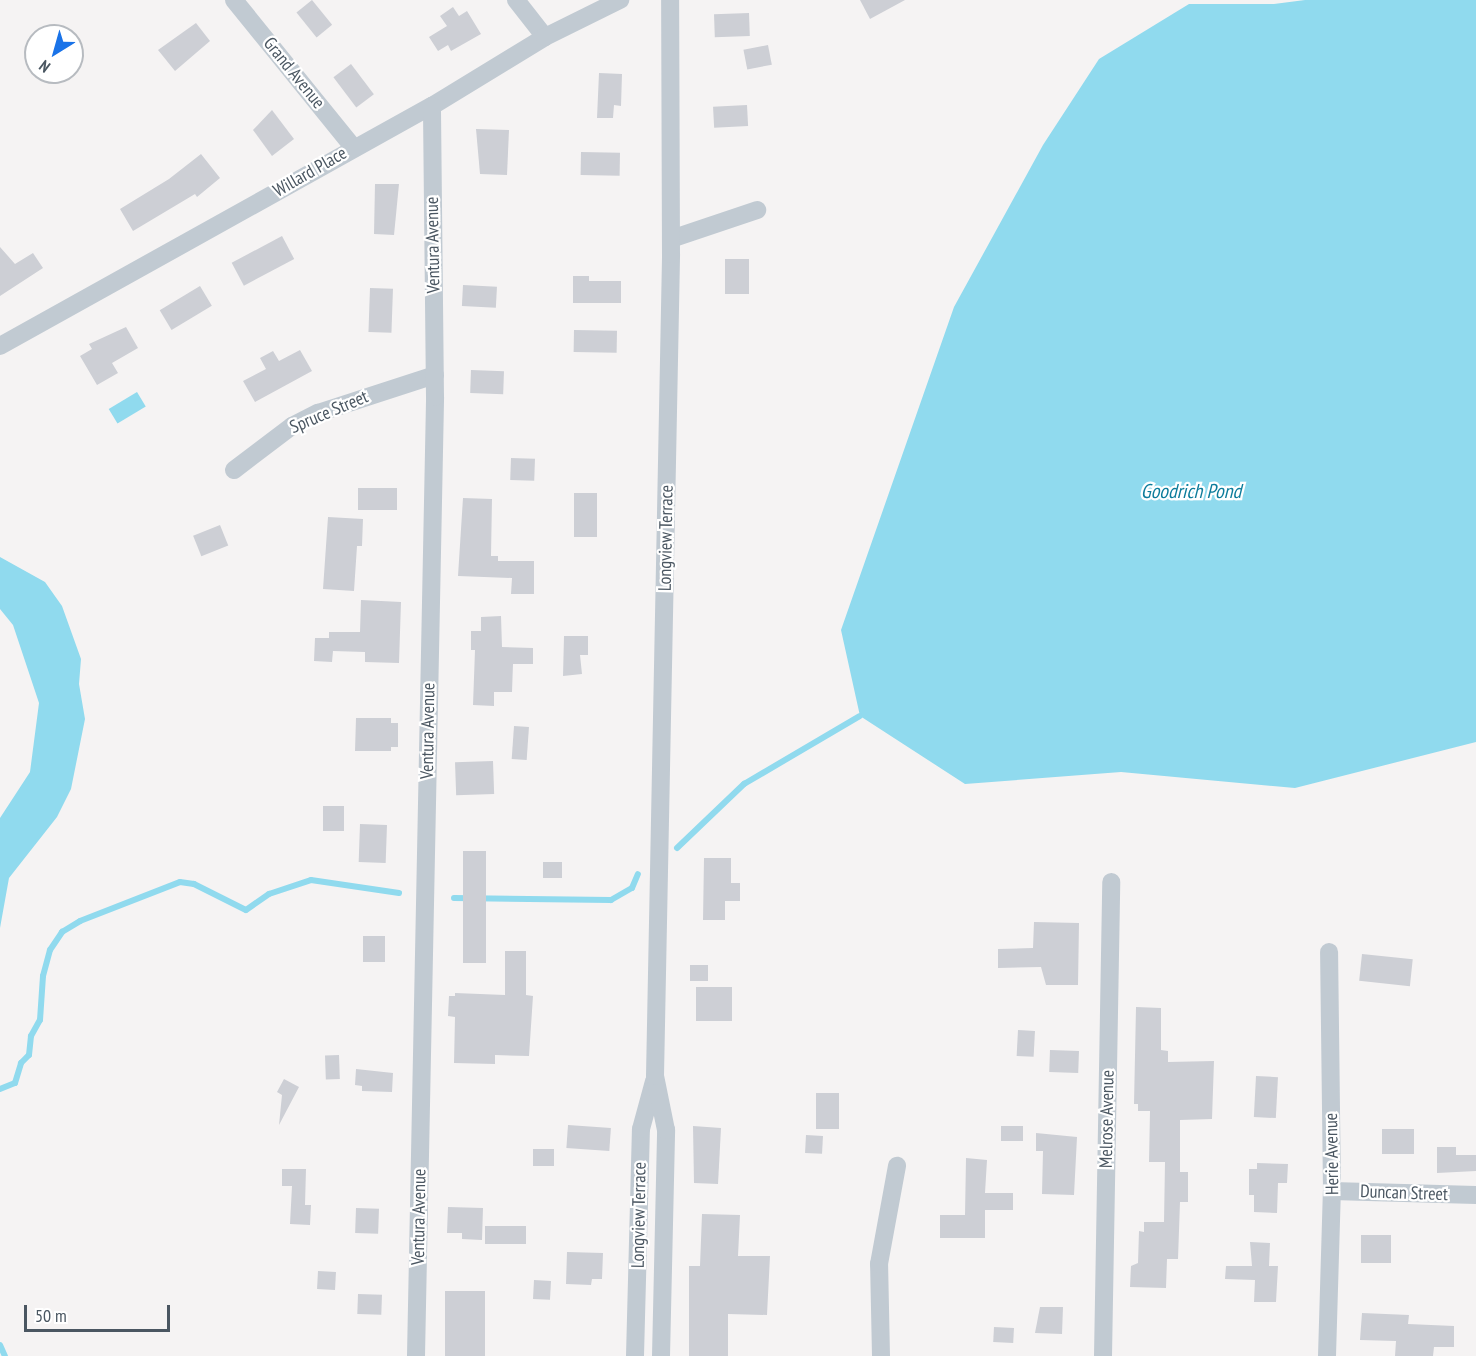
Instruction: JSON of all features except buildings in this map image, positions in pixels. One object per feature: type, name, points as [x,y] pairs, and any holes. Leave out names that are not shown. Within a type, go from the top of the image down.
[{"type":"street","name":"Grand Avenue","points":[[234,0],[353,147]]},
{"type":"street","points":[[516,0],[545,37]]},
{"type":"street","name":"Willard Place","points":[[0,346],[185,245],[353,147],[432,106],[545,37],[621,0]]},
{"type":"street","name":"Longview Terrace","points":[[661,1356],[666,1130],[655,1076],[671,239],[670,0]]},
{"type":"street","name":"Ventura Avenue","points":[[416,1356],[435,375],[432,106]]},
{"type":"street","points":[[671,239],[757,210]]},
{"type":"street","name":"Spruce Street","points":[[234,470],[283,432],[318,413],[435,375]]},
{"type":"street","name":"Melrose Avenue","points":[[1103,1356],[1111,882]]},
{"type":"street","name":"Herie Avenue","points":[[1327,1356],[1332,1191],[1329,952]]},
{"type":"street","name":"Longview Terrace","points":[[635,1356],[641,1129],[655,1076]]},
{"type":"street","points":[[881,1356],[879,1264],[897,1167]]},
{"type":"street","name":"Duncan Street","points":[[1332,1191],[1476,1196]]},
{"type":"water","name":"Goodrich Pond","points":[[1305,0],[1476,0],[1476,742],[1295,788],[1121,772],[965,784],[860,716],[841,630],[954,307],[1043,145],[1099,59],[1189,4],[1274,4]]},
{"type":"water","points":[[137,392],[146,407],[117,424],[109,409]]},
{"type":"water","points":[[0,557],[45,582],[62,606],[81,659],[79,684],[85,719],[71,789],[57,817],[9,878],[0,928],[0,818],[30,772],[39,703],[13,625],[0,609]]},
{"type":"waterway","points":[[677,848],[744,784],[860,716]]},
{"type":"waterway","points":[[454,898],[611,900],[632,888],[638,874]]},
{"type":"waterway","points":[[0,1089],[15,1083],[21,1063],[29,1055],[31,1036],[40,1020],[43,976],[50,950],[62,932],[80,921],[180,882],[194,884],[246,910],[269,894],[311,880],[399,893]]},
{"type":"waterway","points":[[0,1345],[5,1356]]}]
